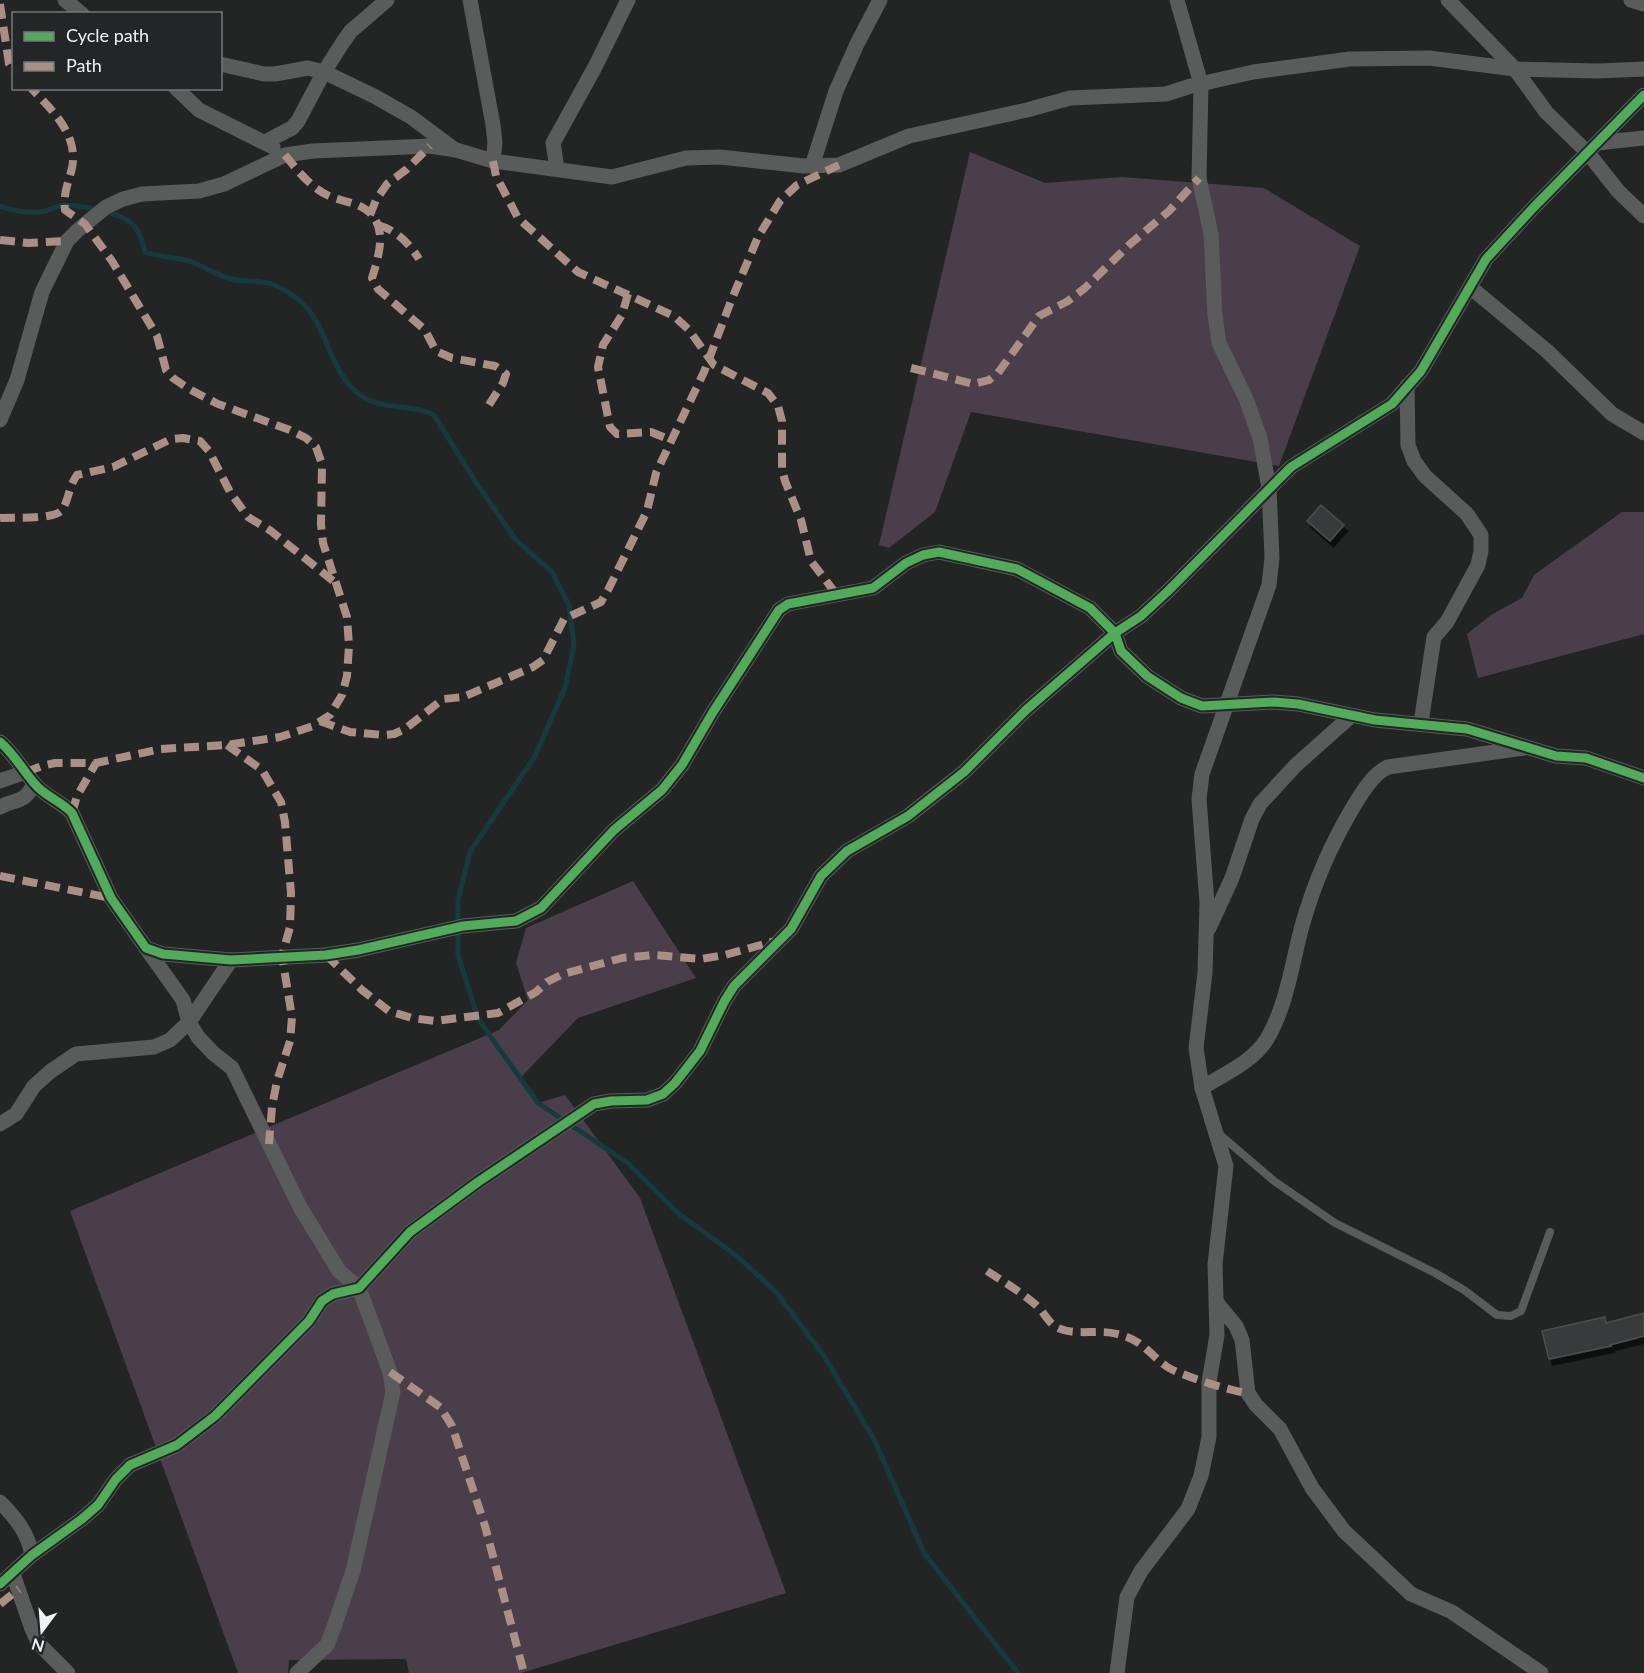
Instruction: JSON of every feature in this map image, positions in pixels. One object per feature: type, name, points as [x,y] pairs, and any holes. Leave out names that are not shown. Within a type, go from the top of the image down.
[{"type":"street","points":[[65,0],[80,12]]},
{"type":"street","points":[[265,142],[292,128],[351,31],[387,0]]},
{"type":"street","points":[[470,0],[493,124],[495,143],[493,161]]},
{"type":"street","points":[[557,168],[553,142],[596,67],[628,0]]},
{"type":"street","points":[[812,166],[836,91],[880,0]]},
{"type":"street","points":[[1118,1673],[1127,1597],[1141,1571],[1188,1509],[1201,1476],[1209,1437],[1209,1382],[1217,1335],[1215,1264],[1226,1166],[1202,1088],[1196,1048],[1205,973],[1207,903],[1200,800],[1202,774],[1269,585],[1272,558],[1269,489],[1260,438],[1246,399],[1219,343],[1215,315],[1211,234],[1199,178],[1201,84],[1177,0]]},
{"type":"street","points":[[1448,0],[1515,69],[1546,112],[1593,148],[1618,191],[1644,216]]},
{"type":"street","points":[[1631,0],[1644,4]]},
{"type":"street","points":[[0,420],[17,380],[42,292],[67,242],[78,230],[106,207],[123,199],[142,194],[199,191],[224,184],[285,155],[312,151],[430,146],[456,150],[493,161],[612,177],[686,158],[720,158],[812,166],[839,165],[909,136],[1027,111],[1070,98],[1166,94],[1253,72],[1350,59],[1429,58],[1515,69],[1598,71],[1644,69]]},
{"type":"street","points":[[222,64],[264,74],[308,68],[324,72],[401,111],[456,150]]},
{"type":"street","points":[[178,90],[199,110],[265,142],[285,155]]},
{"type":"street","points":[[0,1584],[32,1555],[82,1520],[98,1505],[116,1479],[130,1465],[177,1445],[215,1416],[309,1322],[322,1301],[333,1294],[359,1288],[410,1232],[478,1182],[594,1104],[647,1100],[663,1094],[675,1083],[700,1051],[734,986],[791,929],[821,876],[847,851],[908,816],[964,772],[1026,710],[1115,633],[1141,616],[1168,591],[1291,467],[1392,404],[1420,370],[1486,260],[1534,207],[1644,95]]},
{"type":"street","points":[[1593,148],[1644,138]]},
{"type":"street","points":[[1470,286],[1547,351],[1612,414],[1644,433]]},
{"type":"street","points":[[1407,386],[1408,445],[1414,461],[1425,476],[1467,514],[1481,535],[1478,565],[1447,622],[1434,637],[1421,723]]},
{"type":"street","points":[[146,948],[163,954],[231,960],[326,955],[462,926],[516,921],[541,908],[614,830],[662,790],[682,765],[713,712],[779,610],[788,604],[873,588],[906,563],[923,555],[939,552],[1017,569],[1090,608],[1115,633],[1121,651],[1147,676],[1181,698],[1203,706],[1290,703],[1351,716],[1467,729],[1556,756],[1586,758],[1644,777]]},
{"type":"street","points":[[1206,933],[1232,878],[1252,819],[1260,804],[1296,765],[1351,716]]},
{"type":"street","points":[[0,742],[10,750],[30,778],[72,813],[111,898],[183,1000],[189,1022],[198,1037],[232,1068],[300,1207],[339,1271],[359,1288],[390,1372],[393,1392],[353,1571],[327,1645],[297,1673]]},
{"type":"street","points":[[1202,1088],[1250,1058],[1266,1041],[1279,1014],[1311,896],[1321,870],[1348,815],[1364,789],[1383,769],[1530,748]]},
{"type":"street","points":[[0,781],[30,778]]},
{"type":"street","points":[[0,807],[21,800],[30,791],[30,778]]},
{"type":"street","points":[[0,1124],[16,1114],[34,1086],[76,1054],[154,1047],[170,1040],[189,1022],[231,960]]},
{"type":"street","points":[[1217,1303],[1236,1326],[1242,1340],[1248,1393],[1256,1405],[1280,1429],[1312,1488],[1344,1531],[1411,1594],[1452,1612],[1541,1673]]},
{"type":"street","points":[[0,1502],[24,1530],[29,1539],[32,1555]]},
{"type":"street","points":[[13,1574],[39,1644],[68,1673]]},
{"type":"lane","points":[[1215,1130],[1274,1180],[1335,1223],[1435,1273],[1464,1290],[1497,1315],[1511,1316],[1521,1311],[1550,1232]]},
{"type":"shaded area","points":[[970,152],[1045,183],[1122,177],[1264,188],[1360,246],[1279,466],[971,412],[935,512],[889,548],[879,545]]},
{"type":"shaded area","points":[[1622,512],[1644,512],[1644,634],[1478,678],[1467,634],[1491,615],[1522,598],[1534,575]]},
{"type":"shaded area","points":[[633,881],[696,978],[578,1018],[521,1077],[538,1103],[565,1095],[640,1198],[786,1593],[521,1673],[409,1673],[406,1659],[289,1660],[288,1673],[238,1673],[70,1211],[499,1030],[528,1000],[516,963],[526,928]]},
{"type":"building","points":[[1321,505],[1344,525],[1330,541],[1307,521]]},
{"type":"building","points":[[1644,1313],[1644,1336],[1611,1346],[1549,1359],[1542,1331],[1605,1317],[1606,1323]]},
{"type":"waterway","points":[[0,206],[17,211],[34,212],[46,211],[61,205],[71,205],[108,212],[125,219],[137,229],[145,252],[189,261],[231,279],[272,284],[293,296],[309,310],[341,374],[360,395],[378,403],[416,409],[434,415],[477,484],[516,540],[552,572],[569,605],[574,645],[565,688],[535,756],[470,852],[458,900],[458,955],[478,1019],[538,1103],[629,1164],[679,1214],[737,1256],[776,1292],[824,1356],[874,1439],[924,1553],[1018,1673]]},
{"type":"marked path","points":[[0,4],[9,64],[12,68]]},
{"type":"marked path","points":[[26,772],[55,763],[96,763],[161,749],[227,745],[280,737],[313,726],[330,715],[342,695],[347,676],[349,646],[347,617],[323,543],[322,464],[316,447],[306,438],[290,430],[218,404],[189,389],[166,370],[157,336],[112,261],[85,224],[65,210],[65,193],[72,168],[72,145],[55,114],[33,90]]},
{"type":"marked path","points":[[370,215],[376,200],[387,184],[407,169],[430,146]]},
{"type":"marked path","points":[[285,155],[316,188],[329,196],[361,207],[372,216],[380,232],[379,250],[372,278],[378,289],[425,330],[436,351],[452,358],[495,366],[506,374],[503,383],[485,411]]},
{"type":"marked path","points":[[493,161],[496,176],[518,218],[578,272],[674,316],[689,330],[714,365],[768,393],[778,406],[782,421],[782,468],[801,520],[811,561],[837,595]]},
{"type":"marked path","points":[[320,721],[350,732],[394,734],[405,729],[443,699],[463,697],[533,667],[543,660],[564,619],[601,602],[647,511],[656,473],[704,372],[758,237],[780,201],[797,185],[839,165]]},
{"type":"marked path","points":[[911,368],[974,384],[989,380],[998,373],[1039,316],[1068,301],[1085,288],[1129,245],[1169,211],[1199,178]]},
{"type":"marked path","points":[[378,225],[402,238],[419,259]]},
{"type":"marked path","points":[[0,240],[28,243],[67,241]]},
{"type":"marked path","points":[[628,294],[622,315],[603,345],[598,367],[610,427],[617,434],[651,432],[671,440]]},
{"type":"marked path","points":[[0,518],[42,517],[58,513],[64,507],[77,475],[113,467],[171,439],[183,438],[200,441],[209,451],[230,492],[248,517],[271,531],[337,584]]},
{"type":"marked path","points":[[227,745],[262,770],[281,802],[285,822],[291,893],[290,927],[282,956],[292,1017],[290,1041],[277,1081],[272,1107],[269,1144]]},
{"type":"marked path","points":[[72,813],[77,796],[96,763]]},
{"type":"marked path","points":[[0,876],[111,898]]},
{"type":"marked path","points":[[326,955],[362,990],[389,1011],[412,1018],[435,1021],[498,1013],[563,974],[622,958],[654,955],[701,959],[775,941]]},
{"type":"marked path","points":[[987,1271],[1030,1300],[1058,1328],[1072,1332],[1110,1333],[1126,1337],[1139,1343],[1172,1369],[1205,1382],[1248,1393]]},
{"type":"marked path","points":[[390,1372],[440,1407],[452,1426],[485,1526],[524,1673]]},
{"type":"marked path","points":[[0,1604],[19,1589]]},
{"type":"cycle path","points":[[0,1584],[32,1555],[98,1505],[116,1479],[130,1465],[177,1445],[215,1416],[309,1321],[322,1301],[333,1294],[359,1288],[410,1232],[478,1182],[594,1104],[647,1100],[663,1094],[675,1083],[700,1051],[734,986],[791,929],[821,876],[847,851],[908,816],[964,772],[1026,710],[1115,633],[1141,616],[1168,591],[1291,467],[1392,404],[1421,371],[1486,259],[1644,95]]},
{"type":"cycle path","points":[[0,742],[38,788],[72,813],[111,898],[146,948],[163,954],[231,960],[326,955],[358,950],[463,926],[516,921],[541,908],[614,830],[662,790],[682,765],[713,712],[779,610],[788,604],[873,588],[906,563],[923,555],[939,552],[1017,569],[1090,608],[1115,633],[1121,651],[1147,676],[1181,698],[1202,706],[1274,702],[1298,704],[1375,720],[1467,729],[1556,756],[1586,758],[1644,778]]}]
